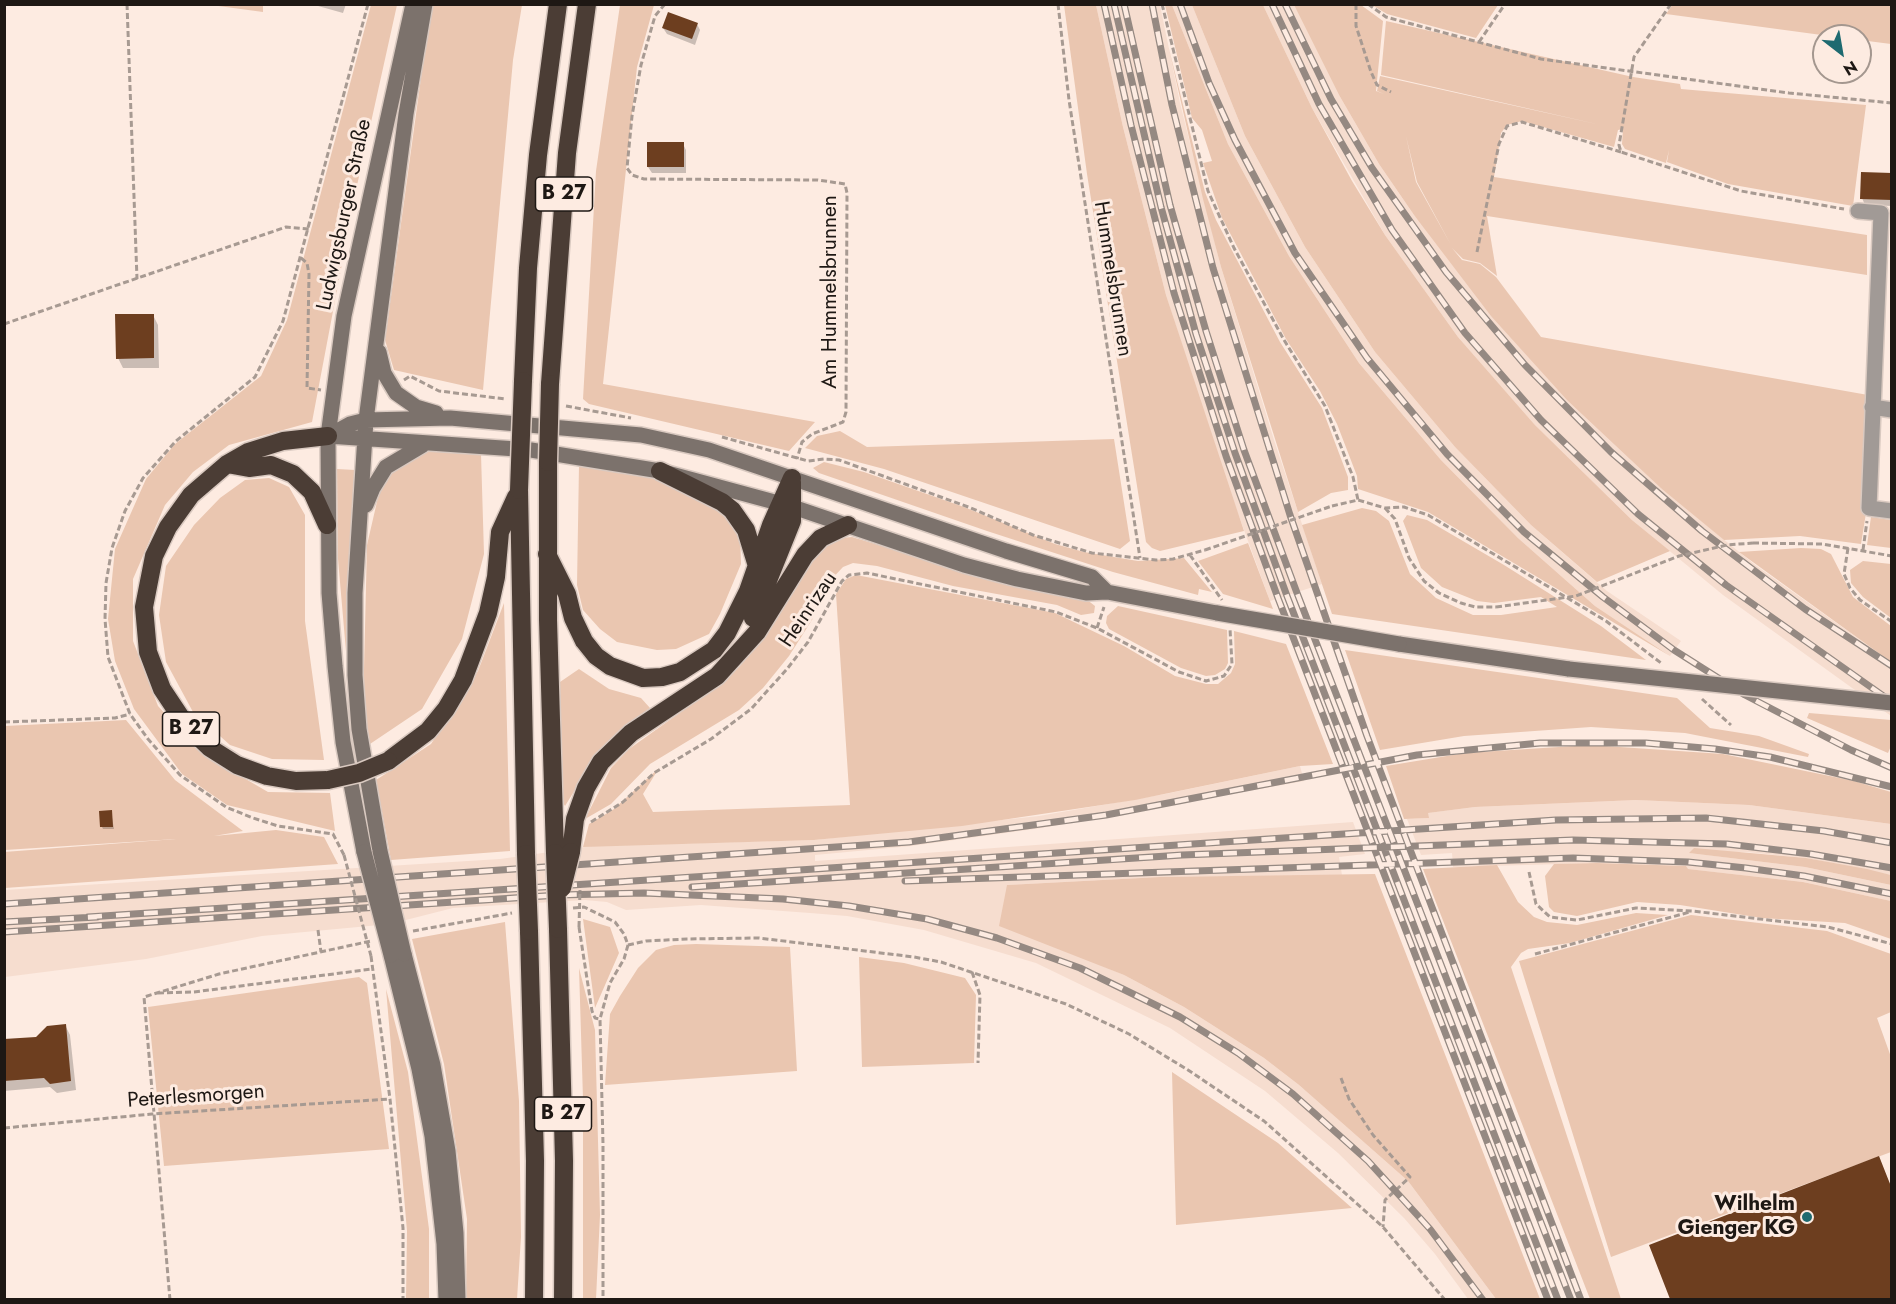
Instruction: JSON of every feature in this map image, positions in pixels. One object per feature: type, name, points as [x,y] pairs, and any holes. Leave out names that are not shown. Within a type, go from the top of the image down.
[{"type":"highway","name":"B 27","points":[[534,1299],[535,1161],[519,490],[528,268],[538,155],[558,4]]},
{"type":"highway","name":"B 27","points":[[563,1299],[564,1150],[557,907],[563,852],[547,554],[547,493],[550,384],[567,153],[587,4]]},
{"type":"highway","name":"B 27","points":[[328,436],[283,441],[248,452],[227,464],[184,503],[168,527],[154,556],[144,607],[148,652],[154,670],[167,697],[186,724],[219,754],[237,765],[267,776],[296,781],[328,780],[359,773],[387,760],[428,731],[446,709],[463,680],[488,613],[496,576],[500,532],[519,490]]},
{"type":"highway","points":[[227,464],[249,468],[271,465],[293,474],[312,492],[327,525]]},
{"type":"highway","points":[[660,471],[722,502],[732,510],[746,530],[757,566]]},
{"type":"highway","name":"B 27","points":[[547,554],[567,594],[573,618],[584,641],[596,656],[610,666],[643,678],[662,677],[680,672],[714,651],[739,612],[757,566],[786,505],[792,478]]},
{"type":"highway","name":"B 27","points":[[736,655],[764,597],[789,532],[786,505]]},
{"type":"highway","name":"B 27","points":[[563,852],[586,788],[601,762],[631,733],[717,676],[757,632],[804,555],[820,538],[848,525]]},
{"type":"main road","name":"Ludwigsburger Straße","points":[[372,852],[343,742],[328,593],[328,436],[344,316],[413,4]]},
{"type":"main road","name":"Ludwigsburger Straße","points":[[372,852],[355,675],[359,518],[365,464],[366,420],[405,125],[424,4]]},
{"type":"main road","points":[[376,344],[392,387],[416,407],[450,418]]},
{"type":"main road","points":[[328,436],[350,423],[366,420],[450,418],[641,435],[710,450],[995,547],[1092,577],[1107,592]]},
{"type":"main road","points":[[328,436],[531,450],[660,471],[786,505],[917,550],[1006,576],[1086,593],[1107,592],[1399,644],[1569,669],[1892,703]]},
{"type":"main road","points":[[359,518],[386,467],[406,453],[426,444]]},
{"type":"main road","points":[[372,852],[397,954],[432,1136],[444,1244],[446,1299]]},
{"type":"main road","points":[[397,954],[433,1065],[448,1151],[456,1233],[458,1299]]},
{"type":"street","points":[[1858,211],[1881,213],[1869,508],[1892,511]]},
{"type":"street","points":[[1872,407],[1892,410]]},
{"type":"path","points":[[127,4],[137,279]]},
{"type":"path","points":[[368,4],[283,321],[255,377],[176,441],[143,478],[125,511],[112,548],[106,583],[105,619],[108,657],[130,714],[148,739],[180,775],[226,807],[278,826],[333,834],[344,855],[371,956],[390,1099],[403,1228],[403,1299]]},
{"type":"path","name":"Am Hummelsbrunnen","points":[[665,4],[656,16],[641,65],[632,116],[627,168],[632,175],[644,179],[818,180],[844,184],[849,207],[846,412],[843,422],[812,434],[802,442],[792,478]]},
{"type":"path","name":"Hummelsbrunnen","points":[[1058,4],[1069,100],[1140,558]]},
{"type":"path","points":[[1162,4],[1208,191],[1229,239],[1284,340],[1330,416],[1353,477],[1358,500]]},
{"type":"path","points":[[1356,4],[1356,26],[1371,72],[1377,85],[1391,92]]},
{"type":"path","points":[[1368,4],[1386,17],[1541,58],[1630,73],[1892,103]]},
{"type":"path","points":[[1479,42],[1505,4]]},
{"type":"path","points":[[1621,152],[1620,145],[1634,57],[1671,4]]},
{"type":"path","points":[[1477,252],[1499,144],[1507,126],[1522,122],[1741,191],[1858,211]]},
{"type":"path","points":[[4,324],[286,227],[309,229]]},
{"type":"path","points":[[301,258],[306,263],[309,274],[307,388],[333,391]]},
{"type":"path","points":[[392,387],[410,376],[439,391],[510,400]]},
{"type":"path","points":[[556,405],[590,409]]},
{"type":"path","points":[[797,458],[808,462],[824,459],[839,460],[971,508],[1053,542],[1092,553],[1140,558],[1173,559],[1332,506],[1358,500],[1385,508],[1404,507],[1437,520],[1606,621],[1666,668]]},
{"type":"path","points":[[1385,508],[1395,519],[1409,558],[1425,581],[1439,593],[1461,603],[1496,608],[1576,596],[1679,556],[1727,545],[1800,542],[1892,556]]},
{"type":"path","points":[[1863,551],[1869,508]]},
{"type":"path","points":[[1848,548],[1845,574],[1850,588],[1860,600],[1892,622]]},
{"type":"path","name":"Heinrizau","points":[[587,826],[623,802],[654,773],[711,739],[751,709],[808,642],[842,581],[849,575],[867,573],[1032,606],[1056,612],[1097,628]]},
{"type":"path","points":[[1107,592],[1097,628],[1179,672],[1206,681],[1224,676],[1232,664]]},
{"type":"path","points":[[1698,696],[1731,725]]},
{"type":"path","points":[[4,722],[115,718],[130,714]]},
{"type":"path","points":[[1529,872],[1536,904],[1550,917],[1577,920],[1636,908],[1692,911],[1828,927],[1862,934],[1892,944]]},
{"type":"path","points":[[1535,954],[1692,911]]},
{"type":"path","points":[[579,927],[592,1011],[595,1018],[600,1019]]},
{"type":"path","points":[[318,930],[321,952]]},
{"type":"path","points":[[603,1299],[600,1019],[610,983],[628,945],[646,941],[759,938],[915,957],[972,972],[1066,1004],[1129,1035],[1250,1110],[1281,1135],[1383,1227],[1444,1299]]},
{"type":"path","points":[[170,1299],[152,1114],[144,997],[153,993],[194,992],[372,969]]},
{"type":"path","points":[[972,972],[980,995],[978,1063]]},
{"type":"path","points":[[1341,1078],[1349,1099],[1368,1128],[1410,1177],[1386,1200],[1383,1227]]},
{"type":"path","name":"Peterlesmorgen","points":[[4,1128],[152,1114],[390,1099]]},
{"type":"shaded area","points":[[1673,4],[1891,5],[1891,44],[1872,42],[1872,24],[1812,24],[1812,34],[1666,14]]},
{"type":"shaded area","points":[[211,5],[263,5],[263,12]]},
{"type":"shaded area","points":[[371,5],[397,5],[356,190],[312,422],[229,445],[193,472],[165,505],[133,579],[133,641],[158,706],[201,753],[268,792],[330,793],[335,831],[227,805],[182,774],[134,709],[115,661],[108,619],[115,549],[146,479],[175,444],[261,376],[287,320]]},
{"type":"shaded area","points":[[431,5],[522,5],[513,60],[483,390],[394,370],[385,340]]},
{"type":"shaded area","points":[[620,5],[654,5],[637,67],[603,384],[815,422],[789,451],[589,404],[583,399],[596,171]]},
{"type":"shaded area","points":[[1064,5],[1096,5],[1123,127],[1166,295],[1244,531],[1160,551],[1152,548],[1146,542],[1087,174]]},
{"type":"shaded area","points":[[1096,5],[1160,5],[1180,103],[1221,267],[1274,440],[1322,584],[1270,601],[1218,459],[1166,295],[1123,127]]},
{"type":"shaded area","points":[[1165,5],[1172,5],[1228,144],[1289,256],[1359,363],[1441,460],[1518,538],[1595,606],[1670,656],[1428,512],[1358,489],[1357,476],[1337,424],[1320,391],[1286,339],[1222,218],[1203,163],[1212,161],[1202,130],[1192,118]]},
{"type":"shaded area","points":[[1172,5],[1192,5],[1245,136],[1305,247],[1375,352],[1455,447],[1531,525],[1607,591],[1681,641],[1670,656],[1595,606],[1518,538],[1441,460],[1359,363],[1289,256],[1228,144]]},
{"type":"shaded area","points":[[1192,5],[1263,5],[1312,108],[1352,181],[1385,235],[1458,337],[1535,425],[1632,520],[1670,551],[1597,582],[1531,525],[1455,447],[1375,352],[1305,247],[1245,136]]},
{"type":"shaded area","points":[[1263,5],[1294,5],[1339,95],[1379,164],[1414,215],[1663,490],[1754,564],[1891,662],[1891,716],[1723,595],[1632,520],[1535,425],[1458,337],[1385,235],[1312,108]]},
{"type":"shaded area","points":[[1294,5],[1361,5],[1383,21],[1376,91],[1384,94],[1377,91],[1380,76],[1601,125],[1381,75],[1386,21],[1633,77],[1680,84],[1681,89],[1866,105],[1853,206],[1728,184],[1667,162],[1669,150],[1666,163],[1625,149],[1622,144],[1623,129],[1618,130],[1614,147],[1522,121],[1507,125],[1501,133],[1494,177],[1867,235],[1867,275],[1487,216],[1497,276],[1480,263],[1463,259],[1452,248],[1462,260],[1480,264],[1496,277],[1541,337],[1868,395],[1866,513],[1861,544],[1800,536],[1724,540],[1663,490],[1567,400],[1491,316],[1414,215],[1379,164],[1339,95]],"holes":[[[1406,136],[1417,182],[1451,245],[1416,182]]]},
{"type":"shaded area","points":[[1372,5],[1498,5],[1476,38],[1387,14]]},
{"type":"shaded area","points":[[1168,45],[1205,192],[1216,220],[1280,342],[1322,408],[1348,477],[1348,490],[1331,493],[1298,512],[1221,267]]},
{"type":"shaded area","points":[[840,431],[867,447],[1114,439],[1130,541],[1120,549],[884,469],[805,448],[817,436]]},
{"type":"shaded area","points":[[422,451],[481,454],[484,554],[462,639],[422,709],[367,746],[363,711],[367,545],[382,480],[397,461]]},
{"type":"shaded area","points":[[824,462],[864,472],[964,507],[1055,544],[1084,552],[1138,561],[1184,558],[1212,592],[1199,589],[1198,595],[1113,572],[987,531],[819,473],[813,468]]},
{"type":"shaded area","points":[[579,465],[652,476],[718,505],[740,535],[741,564],[709,634],[676,649],[657,650],[617,642],[600,629],[583,610],[577,585]]},
{"type":"shaded area","points":[[337,469],[355,470],[349,686],[338,559]]},
{"type":"shaded area","points":[[269,478],[289,487],[305,515],[305,621],[324,760],[272,759],[230,745],[193,712],[166,662],[159,615],[166,566],[194,525],[220,498],[245,480]]},
{"type":"shaded area","points":[[1362,508],[1376,511],[1389,521],[1410,574],[1436,598],[1473,615],[1501,615],[1557,607],[1541,597],[1494,603],[1477,601],[1442,587],[1421,568],[1403,521],[1407,515],[1427,520],[1504,565],[1601,626],[1646,660],[1332,614],[1302,525]]},
{"type":"shaded area","points":[[1871,517],[1891,520],[1891,548],[1867,545]]},
{"type":"shaded area","points":[[852,537],[996,580],[1086,599],[1095,606],[1094,613],[1081,615],[1057,605],[953,586],[877,566],[853,563],[843,567],[828,583],[812,620],[789,656],[763,688],[739,710],[650,764],[611,804],[585,819],[611,768],[629,749],[723,682],[740,666],[821,547],[841,538]]},
{"type":"shaded area","points":[[1248,543],[1273,609],[1223,594],[1198,561]]},
{"type":"shaded area","points":[[1821,549],[1831,554],[1853,597],[1891,626],[1891,662],[1739,552]]},
{"type":"shaded area","points":[[1863,561],[1891,564],[1891,618],[1863,597],[1851,583],[1850,570]]},
{"type":"shaded area","points":[[856,575],[1055,613],[1124,646],[1175,676],[1206,684],[1218,684],[1231,673],[1235,664],[1234,631],[1286,644],[1333,764],[1300,766],[1135,800],[962,826],[814,840],[583,847],[589,824],[614,809],[659,768],[643,794],[653,812],[850,805],[836,594],[846,579]]},
{"type":"shaded area","points":[[504,603],[510,851],[391,860],[376,780],[431,744],[478,671]]},
{"type":"shaded area","points":[[1118,606],[1227,630],[1228,663],[1225,669],[1215,675],[1206,676],[1181,668],[1109,629],[1106,623],[1107,616]]},
{"type":"shaded area","points":[[1345,650],[1677,698],[1710,728],[1759,736],[1809,754],[1808,757],[1685,733],[1591,727],[1464,736],[1380,750]]},
{"type":"shaded area","points":[[579,669],[609,689],[641,698],[650,708],[629,723],[597,754],[565,806],[562,801],[560,682]]},
{"type":"shaded area","points":[[1809,713],[1891,720],[1891,746],[1888,753],[1807,718]]},
{"type":"shaded area","points":[[126,720],[175,780],[243,831],[214,836],[276,830],[324,837],[338,864],[5,888],[4,852],[176,839],[5,850],[5,726]]},
{"type":"shaded area","points":[[1590,745],[1723,754],[1854,781],[1891,792],[1891,824],[1749,805],[1636,800],[1475,807],[1428,813],[1429,818],[1404,819],[1386,766],[1465,753]]},
{"type":"shaded area","points":[[1300,766],[1304,781],[1041,828],[911,846],[815,855],[815,861],[1353,822],[1365,854],[1339,857],[1342,875],[1160,877],[1007,885],[1047,943],[1124,975],[1184,1007],[1264,1058],[1299,1085],[1408,1181],[1496,1299],[1468,1299],[1435,1254],[1404,1218],[1338,1153],[1265,1091],[1170,1028],[1036,963],[924,930],[847,916],[701,905],[626,910],[607,902],[585,900],[453,908],[390,924],[262,936],[146,959],[5,977],[5,890],[500,859],[592,846],[814,840],[1039,816],[1165,794]]},
{"type":"shaded area","points":[[1636,800],[1749,805],[1891,824],[1891,875],[1806,858],[1747,852],[1690,853],[1805,867],[1891,885],[1891,901],[1803,882],[1687,869],[1686,866],[1597,863],[1453,867],[1452,853],[1421,855],[1407,819],[1428,818],[1427,813],[1475,807]]},
{"type":"shaded area","points":[[1694,848],[1806,858],[1867,869],[1891,875],[1891,885],[1805,867],[1689,853]]},
{"type":"shaded area","points":[[1554,864],[1686,866],[1688,869],[1803,882],[1891,901],[1891,939],[1845,923],[1762,918],[1680,905],[1637,902],[1577,916],[1554,912],[1549,907],[1545,876]]},
{"type":"shaded area","points":[[1497,865],[1518,902],[1534,917],[1547,922],[1577,925],[1636,913],[1668,915],[1570,943],[1528,949],[1521,953],[1511,967],[1621,1299],[1590,1299],[1423,869]]},
{"type":"shaded area","points":[[1375,874],[1540,1299],[1496,1299],[1408,1181],[1299,1085],[1264,1058],[1184,1007],[1124,975],[999,926],[1007,885],[1160,877]]},
{"type":"shaded area","points":[[1691,915],[1827,931],[1891,954],[1891,1012],[1877,1018],[1891,1057],[1891,1152],[1611,1257],[1519,961]]},
{"type":"shaded area","points":[[583,919],[610,927],[619,953],[595,1008]]},
{"type":"shaded area","points":[[505,922],[519,1101],[521,1237],[517,1299],[466,1299],[467,1219],[444,1064],[412,939]]},
{"type":"shaded area","points":[[674,945],[790,947],[797,1071],[605,1085],[610,1014],[638,968],[656,950]]},
{"type":"shaded area","points":[[859,957],[904,963],[965,978],[976,995],[974,1063],[862,1067]]},
{"type":"shaded area","points":[[579,968],[595,1030],[600,1215],[596,1299],[583,1299],[583,1099]]},
{"type":"shaded area","points":[[359,977],[367,983],[389,1149],[164,1166],[148,1007]]},
{"type":"shaded area","points":[[386,989],[408,1072],[429,1229],[429,1299],[406,1299],[407,1231]]},
{"type":"shaded area","points":[[1172,1072],[1278,1143],[1352,1208],[1176,1225]]},
{"type":"building","points":[[668,12],[698,23],[692,39],[662,28]]},
{"type":"building","points":[[647,142],[684,142],[684,167],[647,167]]},
{"type":"building","points":[[1861,172],[1892,173],[1892,200],[1860,199]]},
{"type":"building","points":[[115,314],[154,314],[154,358],[116,359]]},
{"type":"building","points":[[112,810],[113,827],[100,827],[99,811]]},
{"type":"building","points":[[66,1024],[71,1081],[50,1084],[44,1078],[4,1081],[4,1039],[36,1037],[47,1026]]},
{"type":"building","name":"Wilhelm Gienger KG","points":[[1879,1156],[1892,1189],[1892,1299],[1670,1299],[1649,1245]]},
{"type":"railway","points":[[1104,4],[1131,125],[1174,293],[1226,456],[1278,598],[1548,1300]]},
{"type":"railway","points":[[1114,4],[1161,207],[1196,334],[1235,453],[1287,596],[1558,1300]]},
{"type":"railway","points":[[1124,4],[1170,205],[1206,331],[1244,450],[1297,593],[1571,1300]]},
{"type":"railway","points":[[1152,4],[1172,105],[1213,268],[1290,515],[1367,736],[1581,1300]]},
{"type":"railway","points":[[1180,4],[1209,83],[1235,140],[1295,253],[1367,358],[1447,454],[1524,532],[1603,597],[1674,650],[1745,695],[1851,750],[1892,768]]},
{"type":"railway","points":[[1272,4],[1319,104],[1392,230],[1465,333],[1541,420],[1638,514],[1726,585],[1892,702]]},
{"type":"railway","points":[[1285,4],[1331,99],[1372,168],[1446,272],[1525,365],[1611,452],[1702,531],[1805,609],[1892,666]]},
{"type":"railway","points":[[4,904],[909,842],[1106,815],[1417,755],[1540,743],[1646,743],[1715,749],[1770,757],[1892,787]]},
{"type":"railway","points":[[88,917],[1556,820],[1706,818],[1824,831],[1892,843]]},
{"type":"railway","points":[[692,887],[1182,855],[1573,840],[1727,844],[1811,854],[1892,868]]},
{"type":"railway","points":[[905,881],[1573,858],[1688,862],[1746,868],[1804,876],[1892,894]]},
{"type":"railway","points":[[4,932],[559,895],[644,893],[783,899],[849,906],[927,919],[997,938],[1080,968],[1180,1017],[1238,1053],[1293,1094],[1368,1161],[1430,1229],[1483,1300]]},
{"type":"railway","points":[[4,922],[97,917]]},
{"type":"place","name":"Wilhelm Gienger KG","points":[[1807,1217]]}]
